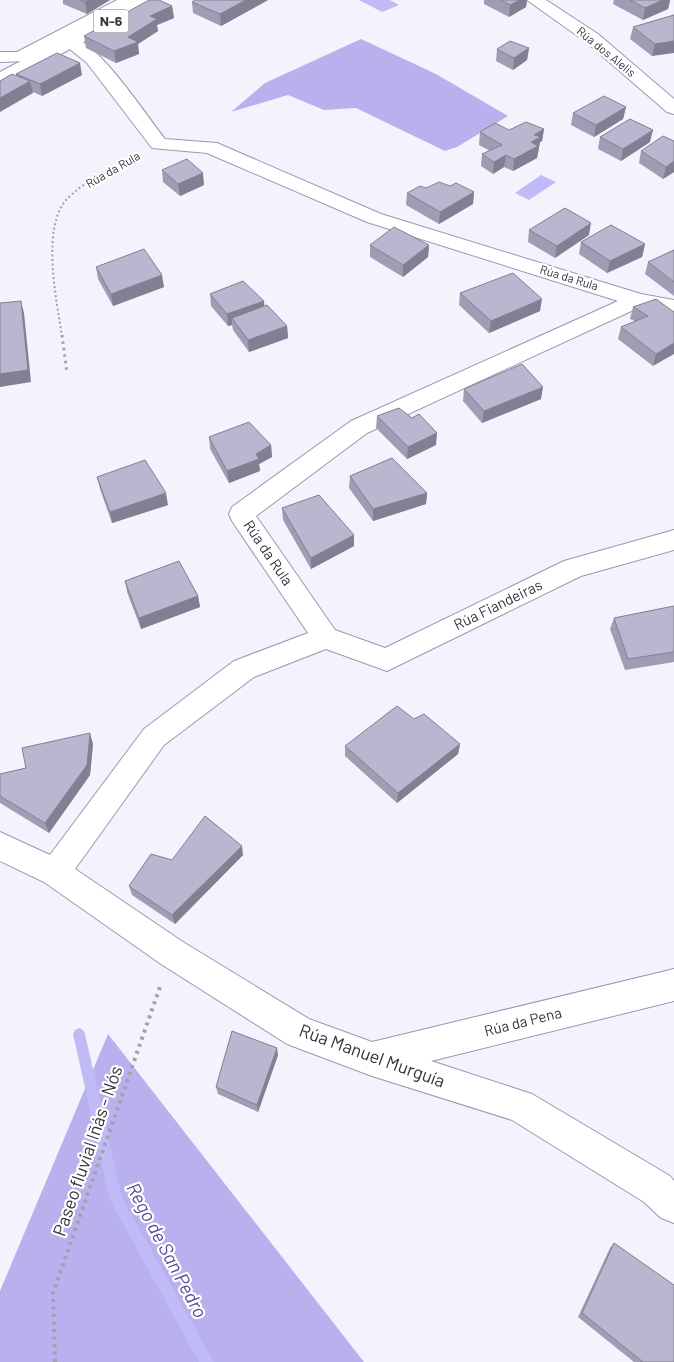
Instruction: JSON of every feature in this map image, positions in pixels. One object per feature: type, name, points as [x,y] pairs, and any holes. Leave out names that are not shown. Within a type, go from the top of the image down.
[{"type":"main road","points":[[0,57],[20,57],[130,0]]},
{"type":"main road","name":"N-6","points":[[0,79],[149,0]]},
{"type":"main road","name":"Rúa dos Alelis","points":[[535,0],[592,38],[674,108]]},
{"type":"main road","name":"Rúa da Rula","points":[[72,42],[93,59],[160,144],[210,147],[374,218],[638,300],[674,307]]},
{"type":"main road","name":"Rúa da Rula","points":[[326,638],[242,514],[359,427],[638,300]]},
{"type":"main road","name":"Rúa Fiandeiras","points":[[326,638],[387,660],[573,568],[674,540]]},
{"type":"main road","points":[[55,872],[154,737],[244,669],[326,638]]},
{"type":"main road","name":"Rúa Manuel Murguía","points":[[0,846],[55,872],[172,953],[299,1032],[372,1059],[520,1106],[657,1189],[674,1205]]},
{"type":"main road","name":"Rúa da Pena","points":[[372,1059],[674,985]]},
{"type":"path","name":"Rúa da Rula","points":[[67,373],[51,254],[58,215],[67,200],[90,181],[160,144]]},
{"type":"path","name":"Paseo fluvial Iñás - Nós","points":[[55,1362],[53,1293],[172,953]]},
{"type":"shaded area","points":[[359,0],[390,0],[399,5],[382,12]]},
{"type":"shaded area","points":[[361,39],[436,74],[508,116],[457,147],[445,151],[356,108],[324,110],[288,95],[231,112],[265,83]]},
{"type":"shaded area","points":[[541,175],[556,182],[529,200],[515,193]]},
{"type":"shaded area","points":[[108,1034],[364,1362],[0,1362],[0,1291]]},
{"type":"building","points":[[149,0],[159,0],[172,6],[150,16],[157,19],[128,37],[138,42],[114,51],[84,36]]},
{"type":"building","points":[[195,0],[246,0],[220,14],[192,2]]},
{"type":"building","points":[[501,0],[520,0],[510,5]]},
{"type":"building","points":[[630,0],[663,0],[645,8]]},
{"type":"building","points":[[674,15],[674,41],[655,44],[633,27]]},
{"type":"building","points":[[510,41],[529,48],[514,58],[497,49]]},
{"type":"building","points":[[57,53],[80,63],[40,84],[16,74]]},
{"type":"building","points":[[12,74],[30,81],[0,98],[0,81]]},
{"type":"building","points":[[604,96],[626,107],[596,125],[573,113]]},
{"type":"building","points":[[630,119],[653,130],[623,149],[600,137]]},
{"type":"building","points":[[526,122],[544,129],[534,135],[541,137],[531,142],[538,146],[514,159],[506,155],[494,162],[482,154],[502,145],[480,132],[495,123],[509,130]]},
{"type":"building","points":[[663,136],[674,141],[674,161],[666,167],[641,151]]},
{"type":"building","points":[[187,159],[203,173],[178,184],[162,170]]},
{"type":"building","points":[[439,182],[450,186],[456,183],[474,192],[440,212],[407,193],[420,186],[426,188]]},
{"type":"building","points":[[565,208],[591,223],[557,246],[529,230]]},
{"type":"building","points":[[611,225],[645,244],[610,261],[581,242]]},
{"type":"building","points":[[394,227],[429,245],[403,265],[370,245]]},
{"type":"building","points":[[144,249],[162,275],[111,294],[96,267]]},
{"type":"building","points":[[674,250],[674,282],[648,262]]},
{"type":"building","points":[[513,273],[542,299],[491,321],[460,293]]},
{"type":"building","points":[[243,281],[264,301],[227,314],[210,294]]},
{"type":"building","points":[[656,299],[674,312],[674,343],[656,354],[621,327],[648,316],[633,307]]},
{"type":"building","points":[[21,301],[28,370],[0,374],[0,303]]},
{"type":"building","points":[[267,305],[287,326],[248,340],[232,318]]},
{"type":"building","points":[[522,364],[543,387],[484,411],[464,389]]},
{"type":"building","points":[[399,408],[412,418],[419,414],[437,433],[408,447],[377,416]]},
{"type":"building","points":[[249,422],[271,445],[256,454],[259,459],[227,471],[209,437]]},
{"type":"building","points":[[392,458],[427,493],[373,509],[350,476]]},
{"type":"building","points":[[145,460],[166,493],[110,512],[97,477]]},
{"type":"building","points":[[319,495],[354,535],[311,558],[282,508]]},
{"type":"building","points":[[179,561],[198,596],[139,618],[125,581]]},
{"type":"building","points":[[674,606],[674,652],[628,659],[614,618]]},
{"type":"building","points":[[397,706],[414,719],[424,714],[460,744],[398,793],[345,746]]},
{"type":"building","points":[[90,733],[87,765],[45,823],[0,796],[0,774],[26,768],[22,748]]},
{"type":"building","points":[[205,816],[242,846],[172,915],[129,886],[151,854],[172,860]]},
{"type":"building","points":[[232,1031],[277,1048],[257,1105],[216,1087]]},
{"type":"building","points":[[614,1243],[674,1285],[674,1362],[643,1362],[582,1313]]},
{"type":"waterway","name":"Rego de San Pedro","points":[[79,1034],[116,1200],[207,1362]]}]
